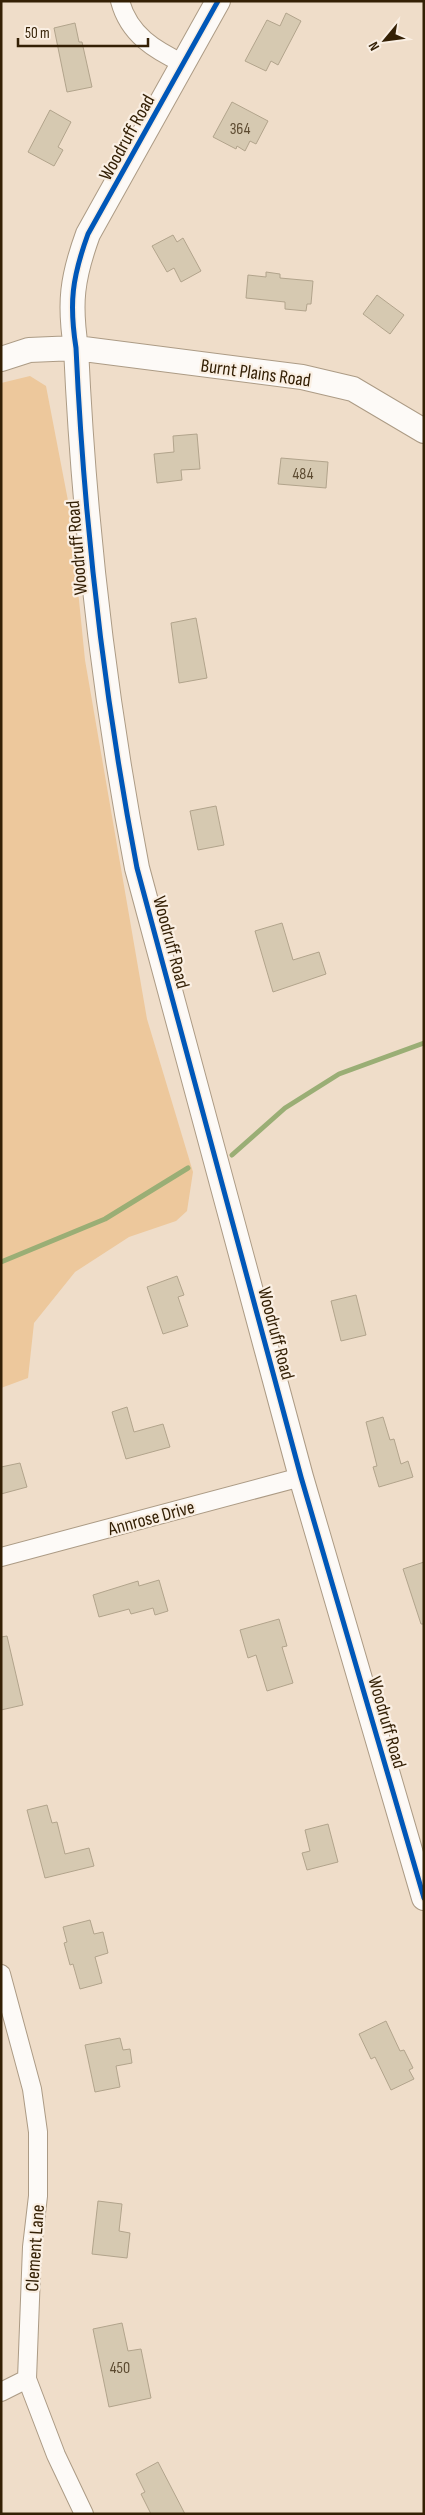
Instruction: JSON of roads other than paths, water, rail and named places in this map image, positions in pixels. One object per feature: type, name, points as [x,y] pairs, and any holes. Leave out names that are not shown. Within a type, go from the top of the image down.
[{"type":"street","points":[[120,1],[127,22],[142,39],[162,54],[184,64]]},
{"type":"street","name":"Woodruff Road","points":[[218,1],[88,234],[81,252],[70,303],[76,348],[93,581],[117,766],[135,858],[301,1477],[416,1843],[424,1898]]},
{"type":"street","name":"Burnt Plains Road","points":[[1,359],[29,350],[76,348],[302,376],[354,389],[424,431]]},
{"type":"street","name":"Annrose Drive","points":[[1,1557],[301,1477]]},
{"type":"street","name":"Clement Lane","points":[[1,1974],[32,2089],[38,2132],[38,2196],[32,2247],[27,2379],[56,2456],[84,2514]]},
{"type":"street","points":[[1,2392],[27,2379]]},
{"type":"waterway","points":[[232,1155],[285,1108],[339,1074],[424,1043]]},
{"type":"waterway","points":[[1,1262],[105,1219],[188,1168]]}]
